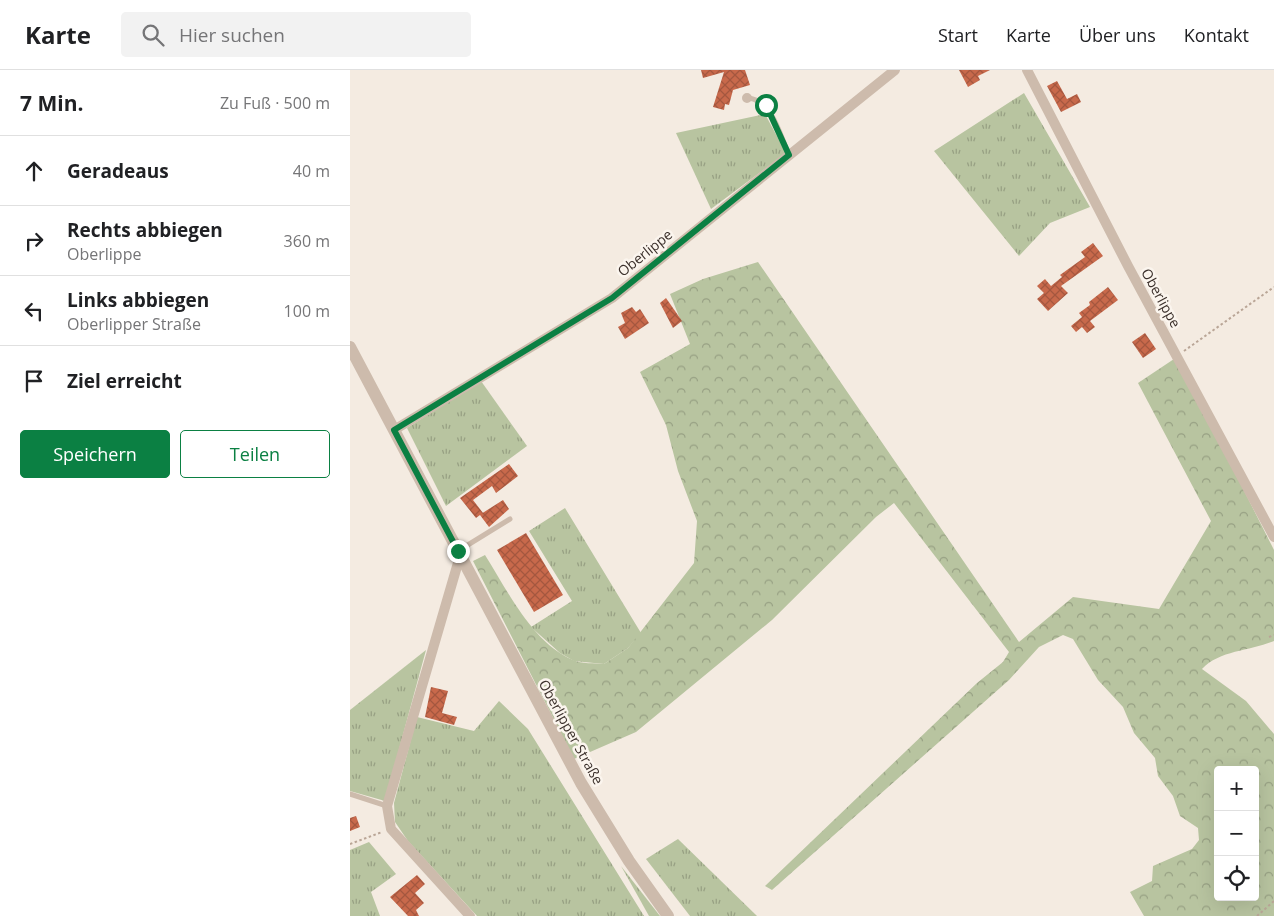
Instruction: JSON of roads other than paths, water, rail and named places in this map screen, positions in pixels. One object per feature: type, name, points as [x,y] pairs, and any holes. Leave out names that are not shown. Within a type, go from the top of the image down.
[{"type":"street","name":"Oberlippe","points":[[394,430],[612,298],[895,70]]},
{"type":"street","name":"Oberlippe","points":[[1027,70],[1128,266],[1178,355],[1274,537]]},
{"type":"street","name":"Oberlipper Straße","points":[[350,347],[581,784],[668,916]]},
{"type":"street","points":[[459,554],[387,806],[391,829],[470,916]]},
{"type":"lane","points":[[750,98],[766,105],[789,155]]},
{"type":"lane","points":[[459,554],[510,519]]},
{"type":"lane","points":[[350,794],[387,806]]}]
